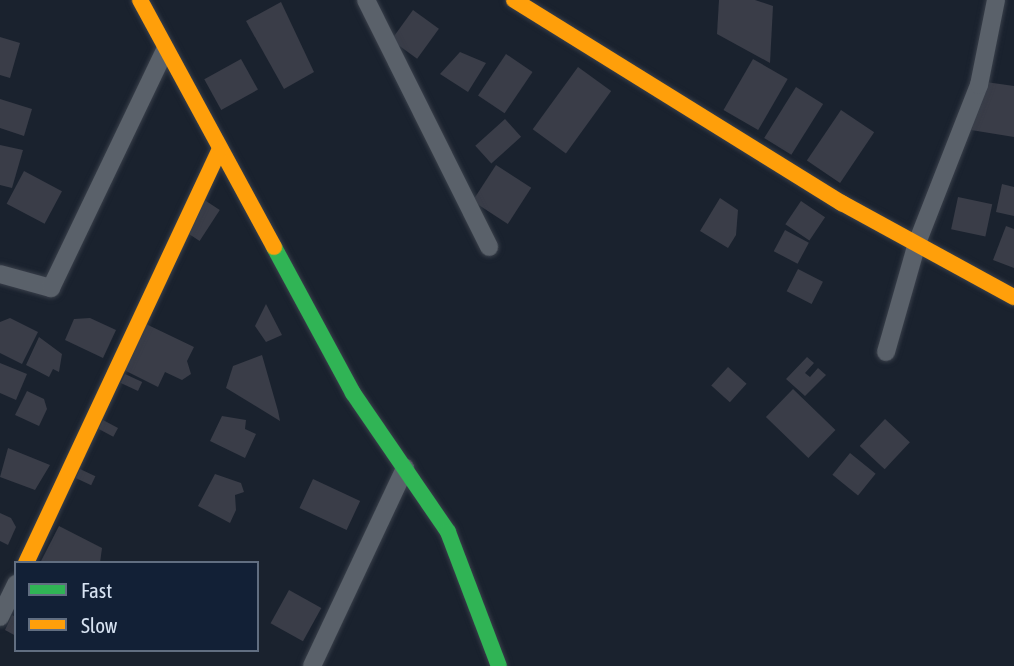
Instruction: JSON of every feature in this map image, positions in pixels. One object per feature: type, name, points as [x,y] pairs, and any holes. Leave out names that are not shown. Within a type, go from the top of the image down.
[{"type":"street","points":[[140,0],[219,151],[353,393],[448,532],[499,666]]},
{"type":"street","points":[[366,0],[489,247]]},
{"type":"street","points":[[514,0],[842,203],[1014,297]]},
{"type":"street","points":[[886,352],[917,243],[979,85],[996,0]]},
{"type":"street","points":[[0,274],[51,288],[165,50]]},
{"type":"street","points":[[27,561],[219,151]]},
{"type":"street","points":[[312,666],[405,468]]},
{"type":"street","points":[[0,617],[14,588]]},
{"type":"building","points":[[719,0],[755,0],[773,6],[770,63],[717,34]]},
{"type":"building","points":[[281,2],[314,72],[284,89],[246,21]]},
{"type":"building","points":[[413,10],[439,29],[417,59],[391,40]]},
{"type":"building","points":[[0,37],[20,43],[10,78],[0,75]]},
{"type":"building","points":[[460,52],[486,63],[468,92],[440,74]]},
{"type":"building","points":[[506,54],[533,72],[505,113],[478,95]]},
{"type":"building","points":[[241,59],[258,90],[221,110],[204,79]]},
{"type":"building","points":[[753,59],[788,79],[758,130],[724,110]]},
{"type":"building","points":[[578,67],[611,91],[566,153],[533,129]]},
{"type":"building","points":[[979,81],[1014,86],[1014,137],[971,130]]},
{"type":"building","points":[[796,87],[823,104],[791,155],[764,138]]},
{"type":"building","points":[[0,99],[32,109],[24,136],[0,128]]},
{"type":"building","points":[[841,110],[874,132],[840,183],[807,161]]},
{"type":"building","points":[[505,119],[521,137],[491,164],[475,146]]},
{"type":"building","points":[[0,145],[23,150],[12,188],[0,185]]},
{"type":"building","points":[[496,165],[531,188],[508,224],[473,201]]},
{"type":"building","points":[[24,171],[62,191],[45,224],[7,204]]},
{"type":"building","points":[[1002,184],[1014,187],[1014,216],[996,212]]},
{"type":"building","points":[[958,197],[992,204],[985,237],[951,229]]},
{"type":"building","points":[[720,198],[738,210],[736,235],[728,248],[700,231]]},
{"type":"building","points":[[203,199],[220,210],[200,241],[183,230]]},
{"type":"building","points":[[801,201],[825,217],[809,240],[785,224]]},
{"type":"building","points":[[1006,226],[1014,229],[1014,268],[993,260]]},
{"type":"building","points":[[785,230],[809,243],[798,264],[774,251]]},
{"type":"building","points":[[798,269],[823,282],[812,304],[787,291]]},
{"type":"building","points":[[266,304],[282,335],[266,342],[255,326]]},
{"type":"building","points":[[10,318],[38,332],[22,364],[0,353],[0,322]]},
{"type":"building","points":[[90,318],[116,330],[103,358],[65,340],[74,319]]},
{"type":"building","points":[[146,324],[194,347],[187,361],[191,374],[182,380],[165,372],[158,387],[124,370]]},
{"type":"building","points":[[39,337],[62,354],[59,372],[53,369],[49,377],[26,365]]},
{"type":"building","points":[[262,355],[280,421],[226,388],[233,366]]},
{"type":"building","points":[[807,357],[814,363],[805,373],[810,377],[818,368],[826,375],[805,396],[786,379]]},
{"type":"building","points":[[0,363],[27,374],[16,400],[0,393]]},
{"type":"building","points":[[728,367],[747,384],[730,402],[711,386]]},
{"type":"building","points":[[125,374],[142,382],[138,391],[121,383]]},
{"type":"building","points":[[793,389],[835,430],[808,458],[766,417]]},
{"type":"building","points":[[27,391],[44,399],[47,409],[39,426],[15,415]]},
{"type":"building","points":[[222,416],[246,420],[245,429],[256,434],[245,458],[210,441]]},
{"type":"building","points":[[885,419],[910,442],[885,469],[860,446]]},
{"type":"building","points":[[103,420],[118,428],[113,437],[98,429]]},
{"type":"building","points":[[8,448],[50,465],[35,490],[0,477]]},
{"type":"building","points":[[850,453],[876,474],[858,496],[832,475]]},
{"type":"building","points":[[80,469],[95,476],[91,485],[76,478]]},
{"type":"building","points":[[215,474],[241,483],[244,492],[235,495],[236,510],[230,523],[198,506]]},
{"type":"building","points":[[313,479],[360,501],[347,530],[299,508]]},
{"type":"building","points":[[0,513],[11,518],[16,527],[8,545],[0,541]]},
{"type":"building","points":[[59,526],[102,548],[100,561],[41,561]]},
{"type":"building","points":[[289,590],[321,608],[303,641],[271,623]]},
{"type":"building","points":[[12,615],[14,616],[14,635],[5,630]]},
{"type":"traffic: fast","points":[[274,247],[353,393],[448,532],[499,666]]},
{"type":"traffic: slow","points":[[140,0],[274,247]]},
{"type":"traffic: slow","points":[[514,0],[842,203],[1014,297]]},
{"type":"traffic: slow","points":[[27,561],[219,151]]}]
